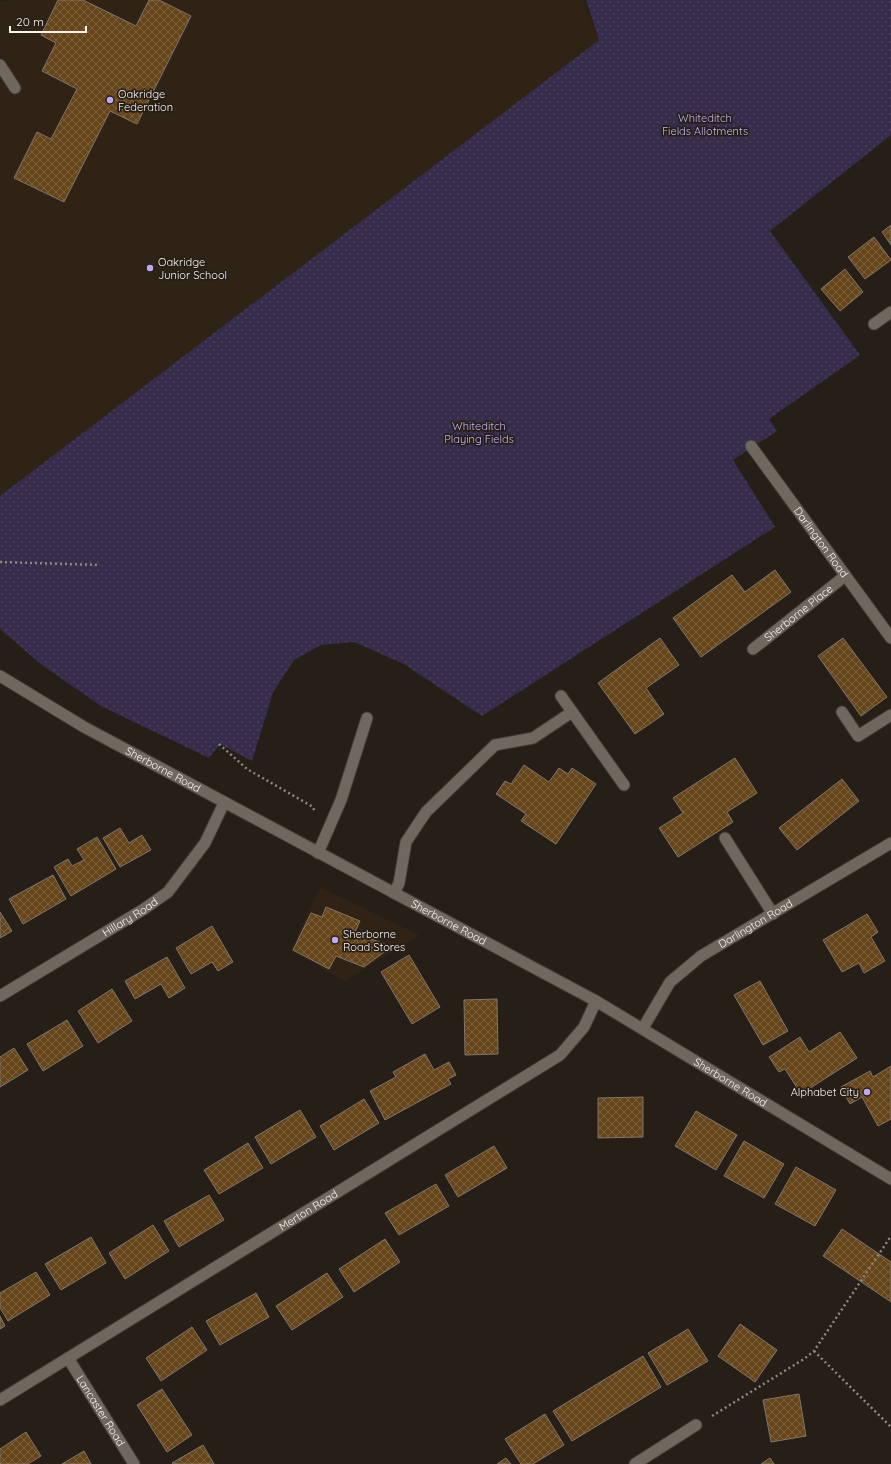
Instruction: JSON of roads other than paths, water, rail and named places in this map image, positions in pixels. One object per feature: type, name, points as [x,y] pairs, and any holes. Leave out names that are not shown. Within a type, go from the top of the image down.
[{"type":"street","points":[[0,65],[16,88]]},
{"type":"street","points":[[874,324],[891,312]]},
{"type":"street","name":"Darlington Road","points":[[751,446],[891,638]]},
{"type":"street","name":"Sherborne Place","points":[[752,649],[845,576]]},
{"type":"street","name":"Sherborne Road","points":[[0,676],[84,727],[596,1001],[891,1179]]},
{"type":"street","points":[[561,696],[624,785]]},
{"type":"street","points":[[394,893],[399,883],[406,842],[426,812],[495,745],[533,738],[572,712]]},
{"type":"street","points":[[842,712],[858,736],[891,715]]},
{"type":"street","points":[[318,853],[341,800],[367,718]]},
{"type":"street","name":"Hillary Road","points":[[0,996],[144,909],[168,892],[205,843],[224,803]]},
{"type":"street","points":[[725,838],[773,914]]},
{"type":"street","name":"Darlington Road","points":[[643,1028],[670,982],[701,956],[891,843]]},
{"type":"street","name":"Merton Road","points":[[0,1400],[560,1055],[584,1027],[596,1001]]},
{"type":"street","name":"Lancaster Road","points":[[68,1358],[134,1464]]},
{"type":"street","points":[[635,1464],[696,1425]]},
{"type":"place","name":"Oakridge Federation","points":[[110,100]]},
{"type":"place","name":"Oakridge Junior School","points":[[150,268]]},
{"type":"place","name":"Sherborne Road Stores","points":[[335,940]]},
{"type":"place","name":"Alphabet City","points":[[867,1092]]},
{"type":"park label","name":"Whiteditch Fields Allotments","points":[[705,124]]},
{"type":"park label","name":"Whiteditch Playing Fields","points":[[479,432]]}]
